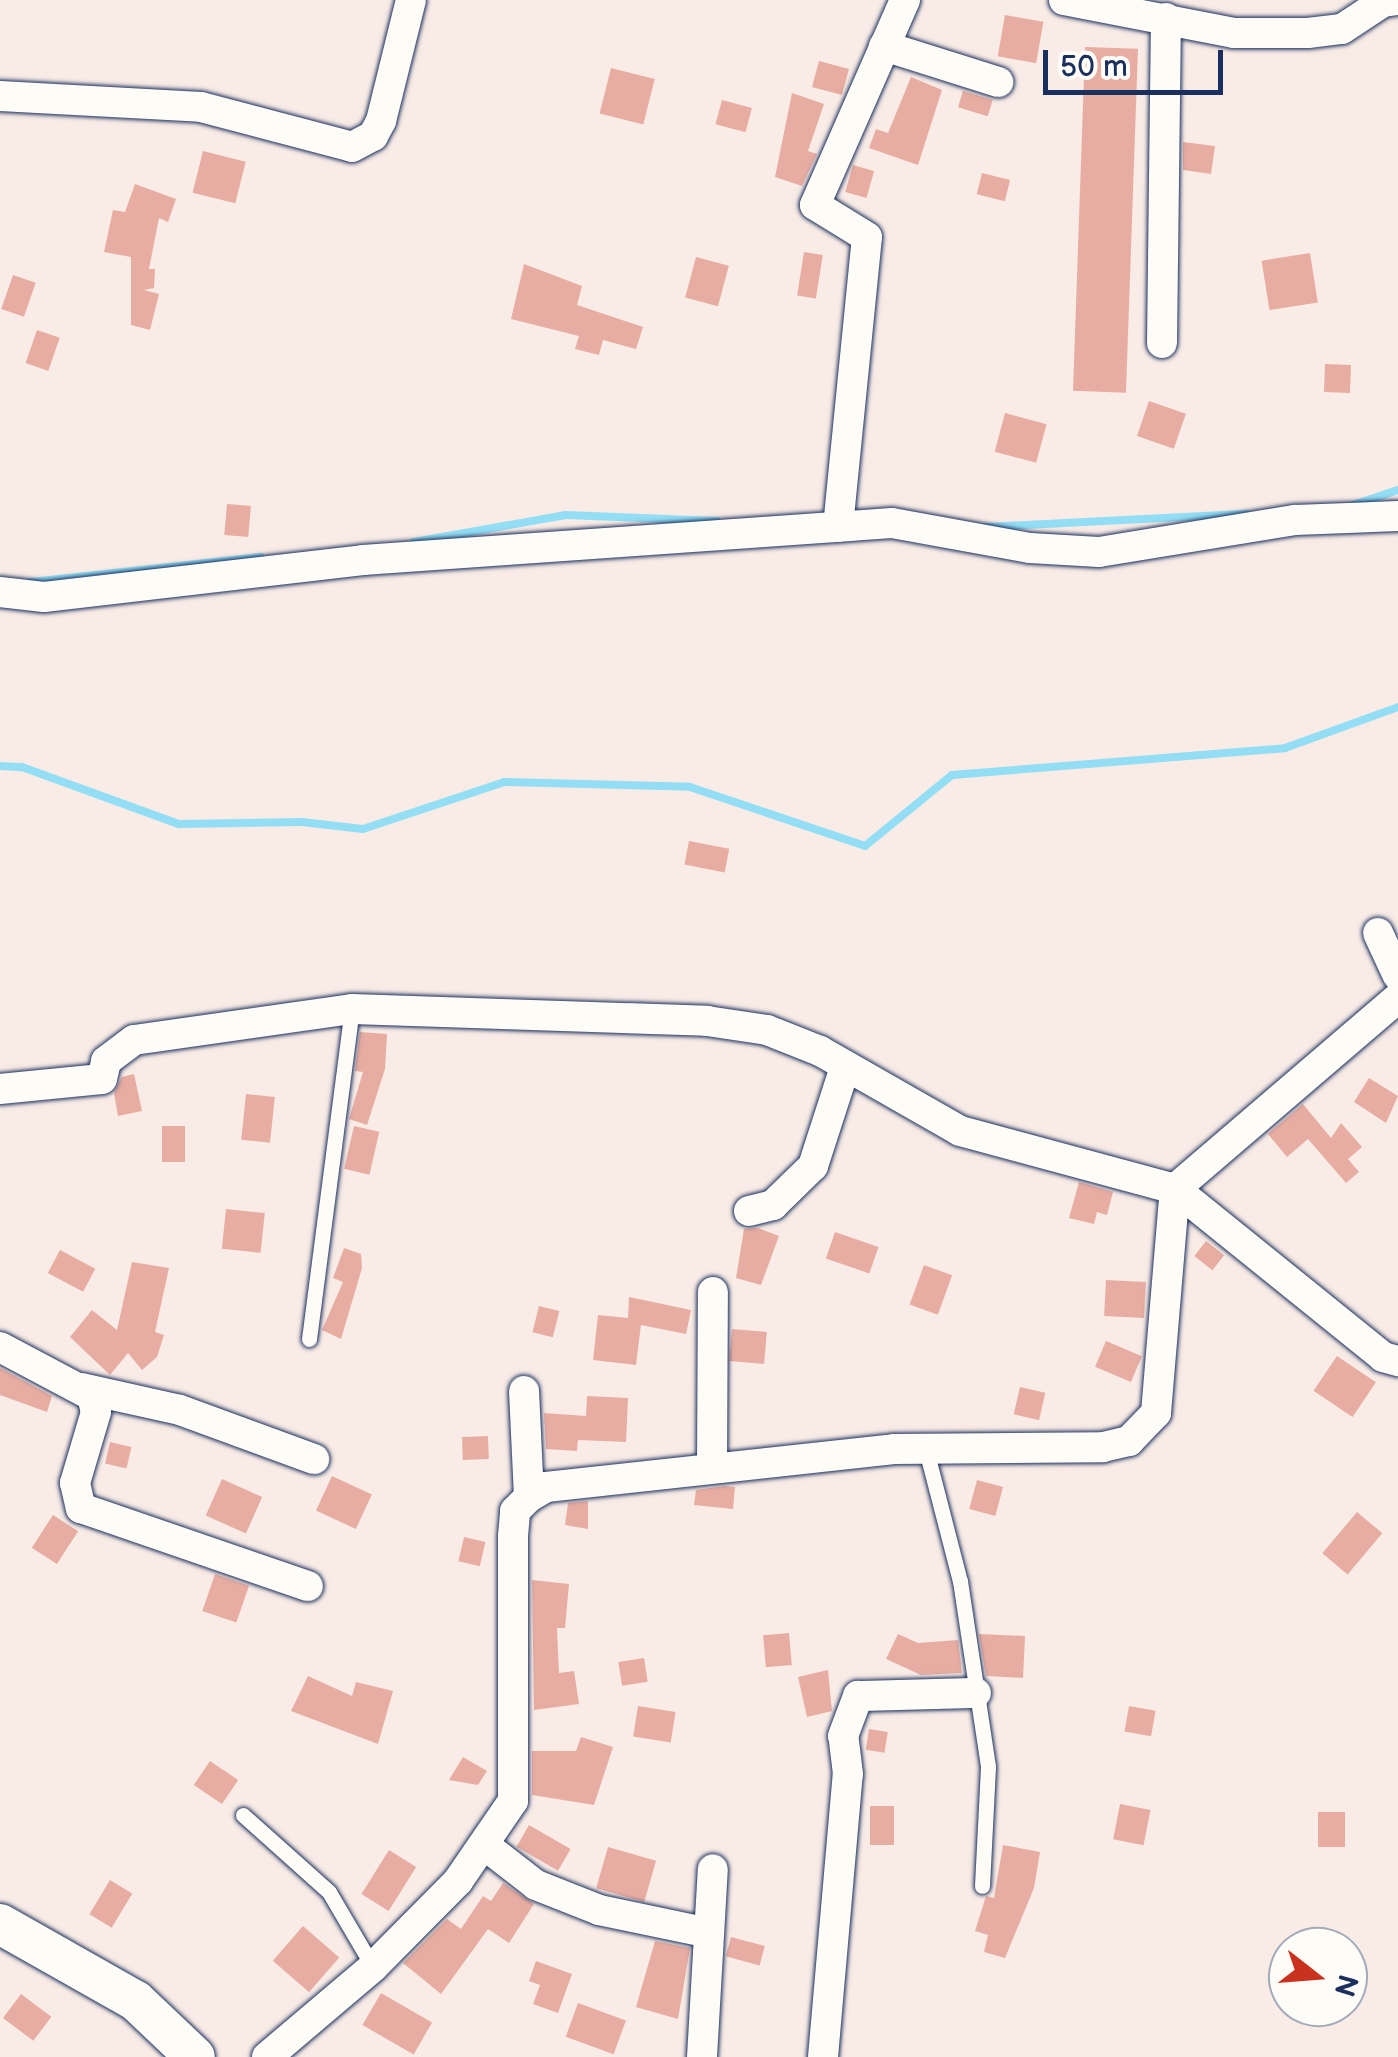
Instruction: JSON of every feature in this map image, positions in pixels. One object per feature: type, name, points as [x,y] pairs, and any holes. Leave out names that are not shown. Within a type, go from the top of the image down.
[{"type":"main road","points":[[0,1924],[136,2002],[195,2057]]},
{"type":"street","points":[[0,96],[202,106],[352,147],[372,136],[381,122],[411,0]]},
{"type":"street","points":[[838,528],[867,237],[815,205],[904,0]]},
{"type":"street","points":[[1064,0],[1233,33],[1342,29],[1383,2],[1398,0]]},
{"type":"street","points":[[1162,343],[1166,18]]},
{"type":"street","points":[[884,46],[998,82]]},
{"type":"street","points":[[0,592],[44,597],[363,560],[892,524],[1030,548],[1100,552],[1295,520],[1398,516]]},
{"type":"street","points":[[1378,932],[1398,976]]},
{"type":"street","points":[[266,2057],[373,1968],[487,1847],[512,1801],[516,1781],[515,1511],[529,1497],[546,1487],[926,1446],[1103,1447],[1129,1440],[1156,1413],[1174,1188],[1398,998]]},
{"type":"street","points":[[0,1089],[102,1079],[106,1061],[134,1040],[352,1009],[707,1021],[767,1030],[845,1067],[960,1131],[1174,1188],[1383,1357],[1398,1360]]},
{"type":"street","points":[[749,1211],[773,1205],[813,1166],[845,1067]]},
{"type":"street","points":[[712,1468],[713,1292]]},
{"type":"street","points":[[0,1347],[82,1388],[180,1410],[314,1459]]},
{"type":"street","points":[[82,1388],[96,1412],[76,1473],[81,1508],[308,1586]]},
{"type":"street","points":[[524,1391],[529,1497]]},
{"type":"street","points":[[823,2057],[848,1774],[843,1736],[858,1696],[976,1693]]},
{"type":"street","points":[[487,1847],[536,1886],[599,1910],[709,1933]]},
{"type":"street","points":[[702,2057],[713,1868]]},
{"type":"lane","points":[[309,1339],[352,1009]]},
{"type":"lane","points":[[926,1446],[960,1581],[988,1767],[982,1886]]},
{"type":"lane","points":[[242,1814],[329,1892],[373,1968]]},
{"type":"building","points":[[1005,15],[1043,22],[1036,63],[998,56]]},
{"type":"building","points":[[1085,47],[1138,49],[1126,393],[1073,391]]},
{"type":"building","points":[[819,61],[849,69],[842,95],[812,87]]},
{"type":"building","points":[[611,68],[655,79],[643,124],[600,114]]},
{"type":"building","points":[[911,77],[942,90],[918,165],[869,148],[876,129],[888,133]]},
{"type":"building","points":[[963,91],[993,100],[988,116],[958,107]]},
{"type":"building","points":[[792,93],[824,104],[808,151],[817,154],[802,186],[775,177]]},
{"type":"building","points":[[722,100],[752,108],[745,132],[716,124]]},
{"type":"building","points":[[1183,142],[1215,146],[1211,174],[1183,170]]},
{"type":"building","points":[[203,151],[246,162],[235,203],[193,193]]},
{"type":"building","points":[[853,165],[874,171],[866,198],[845,192]]},
{"type":"building","points":[[982,173],[1010,180],[1005,201],[977,194]]},
{"type":"building","points":[[135,184],[176,199],[168,222],[159,218],[149,269],[155,269],[154,288],[144,290],[159,294],[150,330],[131,325],[131,257],[104,252],[113,210],[125,212]]},
{"type":"building","points":[[804,252],[823,255],[816,298],[797,295]]},
{"type":"building","points":[[1310,253],[1318,302],[1269,310],[1262,261]]},
{"type":"building","points":[[696,257],[729,266],[718,306],[685,298]]},
{"type":"building","points":[[524,264],[582,286],[577,305],[643,327],[636,349],[603,340],[599,355],[575,349],[579,336],[511,319]]},
{"type":"building","points":[[13,275],[36,283],[24,317],[1,309]]},
{"type":"building","points":[[37,330],[60,338],[48,371],[26,363]]},
{"type":"building","points":[[1325,364],[1351,365],[1350,393],[1324,392]]},
{"type":"building","points":[[1149,401],[1186,414],[1174,449],[1137,436]]},
{"type":"building","points":[[1005,413],[1047,424],[1036,463],[995,452]]},
{"type":"building","points":[[227,504],[251,506],[248,537],[224,535]]},
{"type":"building","points":[[689,841],[729,849],[725,872],[684,865]]},
{"type":"building","points":[[360,1032],[387,1034],[385,1069],[367,1125],[349,1119],[363,1072],[355,1071]]},
{"type":"building","points":[[134,1074],[142,1111],[118,1116],[114,1093],[122,1077]]},
{"type":"building","points":[[1369,1078],[1398,1096],[1386,1123],[1354,1102]]},
{"type":"building","points":[[246,1094],[275,1097],[270,1143],[241,1140]]},
{"type":"building","points":[[1303,1104],[1331,1138],[1341,1123],[1362,1147],[1348,1159],[1359,1172],[1346,1183],[1308,1139],[1287,1157],[1268,1134]]},
{"type":"building","points":[[162,1126],[185,1126],[185,1162],[162,1162]]},
{"type":"building","points":[[354,1126],[379,1132],[369,1175],[344,1169]]},
{"type":"building","points":[[1079,1182],[1113,1192],[1107,1215],[1097,1212],[1094,1224],[1069,1218]]},
{"type":"building","points":[[226,1209],[265,1213],[261,1253],[222,1249]]},
{"type":"building","points":[[758,1228],[779,1236],[761,1285],[736,1278],[744,1229]]},
{"type":"building","points":[[835,1232],[878,1247],[869,1273],[826,1258]]},
{"type":"building","points":[[1206,1241],[1224,1255],[1212,1270],[1194,1256]]},
{"type":"building","points":[[344,1248],[361,1254],[362,1268],[341,1339],[322,1330],[343,1282],[333,1278]]},
{"type":"building","points":[[60,1250],[95,1269],[83,1292],[48,1273]]},
{"type":"building","points":[[132,1262],[169,1268],[155,1332],[164,1335],[157,1357],[142,1370],[128,1353],[110,1375],[70,1337],[92,1310],[117,1330]]},
{"type":"building","points":[[924,1265],[952,1275],[938,1315],[910,1304]]},
{"type":"building","points":[[1106,1280],[1146,1282],[1144,1318],[1104,1316]]},
{"type":"building","points":[[629,1297],[691,1310],[686,1334],[641,1325],[636,1365],[593,1360],[598,1315],[628,1318]]},
{"type":"building","points":[[539,1306],[559,1311],[553,1337],[532,1332]]},
{"type":"building","points":[[732,1329],[767,1332],[764,1364],[729,1361]]},
{"type":"building","points":[[1106,1341],[1142,1356],[1131,1382],[1095,1367]]},
{"type":"building","points":[[1337,1356],[1376,1382],[1352,1417],[1314,1391]]},
{"type":"building","points":[[0,1368],[52,1396],[47,1412],[0,1395]]},
{"type":"building","points":[[1020,1387],[1045,1393],[1039,1420],[1014,1414]]},
{"type":"building","points":[[587,1396],[628,1398],[626,1442],[578,1440],[577,1451],[546,1449],[544,1413],[586,1416]]},
{"type":"building","points":[[488,1436],[489,1459],[463,1460],[462,1437]]},
{"type":"building","points":[[110,1442],[131,1447],[126,1468],[105,1463]]},
{"type":"building","points":[[332,1476],[372,1495],[356,1529],[316,1510]]},
{"type":"building","points":[[222,1479],[262,1497],[246,1533],[206,1516]]},
{"type":"building","points":[[977,1480],[1003,1487],[995,1516],[969,1509]]},
{"type":"building","points":[[735,1487],[733,1509],[694,1505],[696,1490]]},
{"type":"building","points":[[588,1501],[588,1529],[565,1525],[568,1503]]},
{"type":"building","points":[[1357,1512],[1382,1533],[1348,1575],[1322,1553]]},
{"type":"building","points":[[53,1515],[78,1531],[57,1564],[32,1548]]},
{"type":"building","points":[[464,1537],[485,1542],[480,1566],[458,1561]]},
{"type":"building","points":[[215,1574],[249,1586],[236,1623],[202,1611]]},
{"type":"building","points":[[532,1580],[569,1584],[565,1628],[557,1628],[559,1673],[574,1671],[579,1704],[534,1710]]},
{"type":"building","points":[[789,1633],[792,1665],[766,1667],[763,1635]]},
{"type":"building","points":[[898,1634],[918,1643],[958,1640],[962,1673],[921,1675],[886,1659]]},
{"type":"building","points":[[979,1634],[1025,1636],[1023,1678],[986,1676]]},
{"type":"building","points":[[644,1658],[648,1682],[622,1686],[618,1662]]},
{"type":"building","points":[[828,1670],[832,1711],[807,1717],[798,1677]]},
{"type":"building","points":[[308,1676],[352,1696],[356,1682],[393,1691],[378,1744],[291,1711]]},
{"type":"building","points":[[638,1706],[676,1712],[671,1743],[633,1737]]},
{"type":"building","points":[[1129,1706],[1156,1711],[1151,1736],[1124,1732]]},
{"type":"building","points":[[869,1729],[888,1732],[884,1753],[866,1750]]},
{"type":"building","points":[[581,1737],[613,1747],[594,1805],[532,1795],[532,1751],[576,1751]]},
{"type":"building","points":[[463,1757],[487,1771],[478,1785],[449,1780]]},
{"type":"building","points":[[210,1761],[238,1780],[222,1804],[194,1785]]},
{"type":"building","points":[[1120,1804],[1150,1810],[1144,1845],[1113,1839]]},
{"type":"building","points":[[870,1806],[894,1806],[894,1845],[870,1845]]},
{"type":"building","points":[[1318,1812],[1345,1812],[1345,1847],[1318,1847]]},
{"type":"building","points":[[529,1825],[571,1849],[558,1871],[516,1847]]},
{"type":"building","points":[[1003,1845],[1040,1852],[1034,1888],[1005,1958],[984,1952],[988,1935],[975,1931],[986,1896],[994,1898]]},
{"type":"building","points":[[608,1847],[656,1861],[644,1902],[596,1888]]},
{"type":"building","points":[[389,1850],[416,1867],[389,1911],[361,1894]]},
{"type":"building","points":[[110,1880],[132,1893],[112,1928],[89,1914]]},
{"type":"building","points":[[503,1883],[534,1904],[509,1943],[488,1929],[441,1994],[403,1963],[447,1919],[461,1929],[483,1896],[491,1901]]},
{"type":"building","points":[[303,1926],[339,1957],[309,1992],[273,1961]]},
{"type":"building","points":[[731,1937],[765,1946],[760,1965],[726,1956]]},
{"type":"building","points":[[655,1941],[690,1948],[678,2019],[636,2007]]},
{"type":"building","points":[[536,1961],[572,1974],[558,2013],[533,2004],[540,1985],[529,1981]]},
{"type":"building","points":[[381,1993],[432,2022],[414,2055],[362,2025]]},
{"type":"building","points":[[21,1994],[51,2017],[33,2041],[3,2018]]},
{"type":"building","points":[[578,2003],[626,2020],[614,2054],[566,2037]]},
{"type":"waterway","points":[[1350,506],[1398,490]]},
{"type":"waterway","points":[[986,527],[1247,514]]},
{"type":"waterway","points":[[414,542],[566,515],[717,521]]},
{"type":"waterway","points":[[31,582],[261,557]]},
{"type":"waterway","points":[[0,766],[22,767],[179,824],[302,822],[363,829],[504,782],[690,787],[865,846],[952,775],[1285,748],[1398,707]]}]
